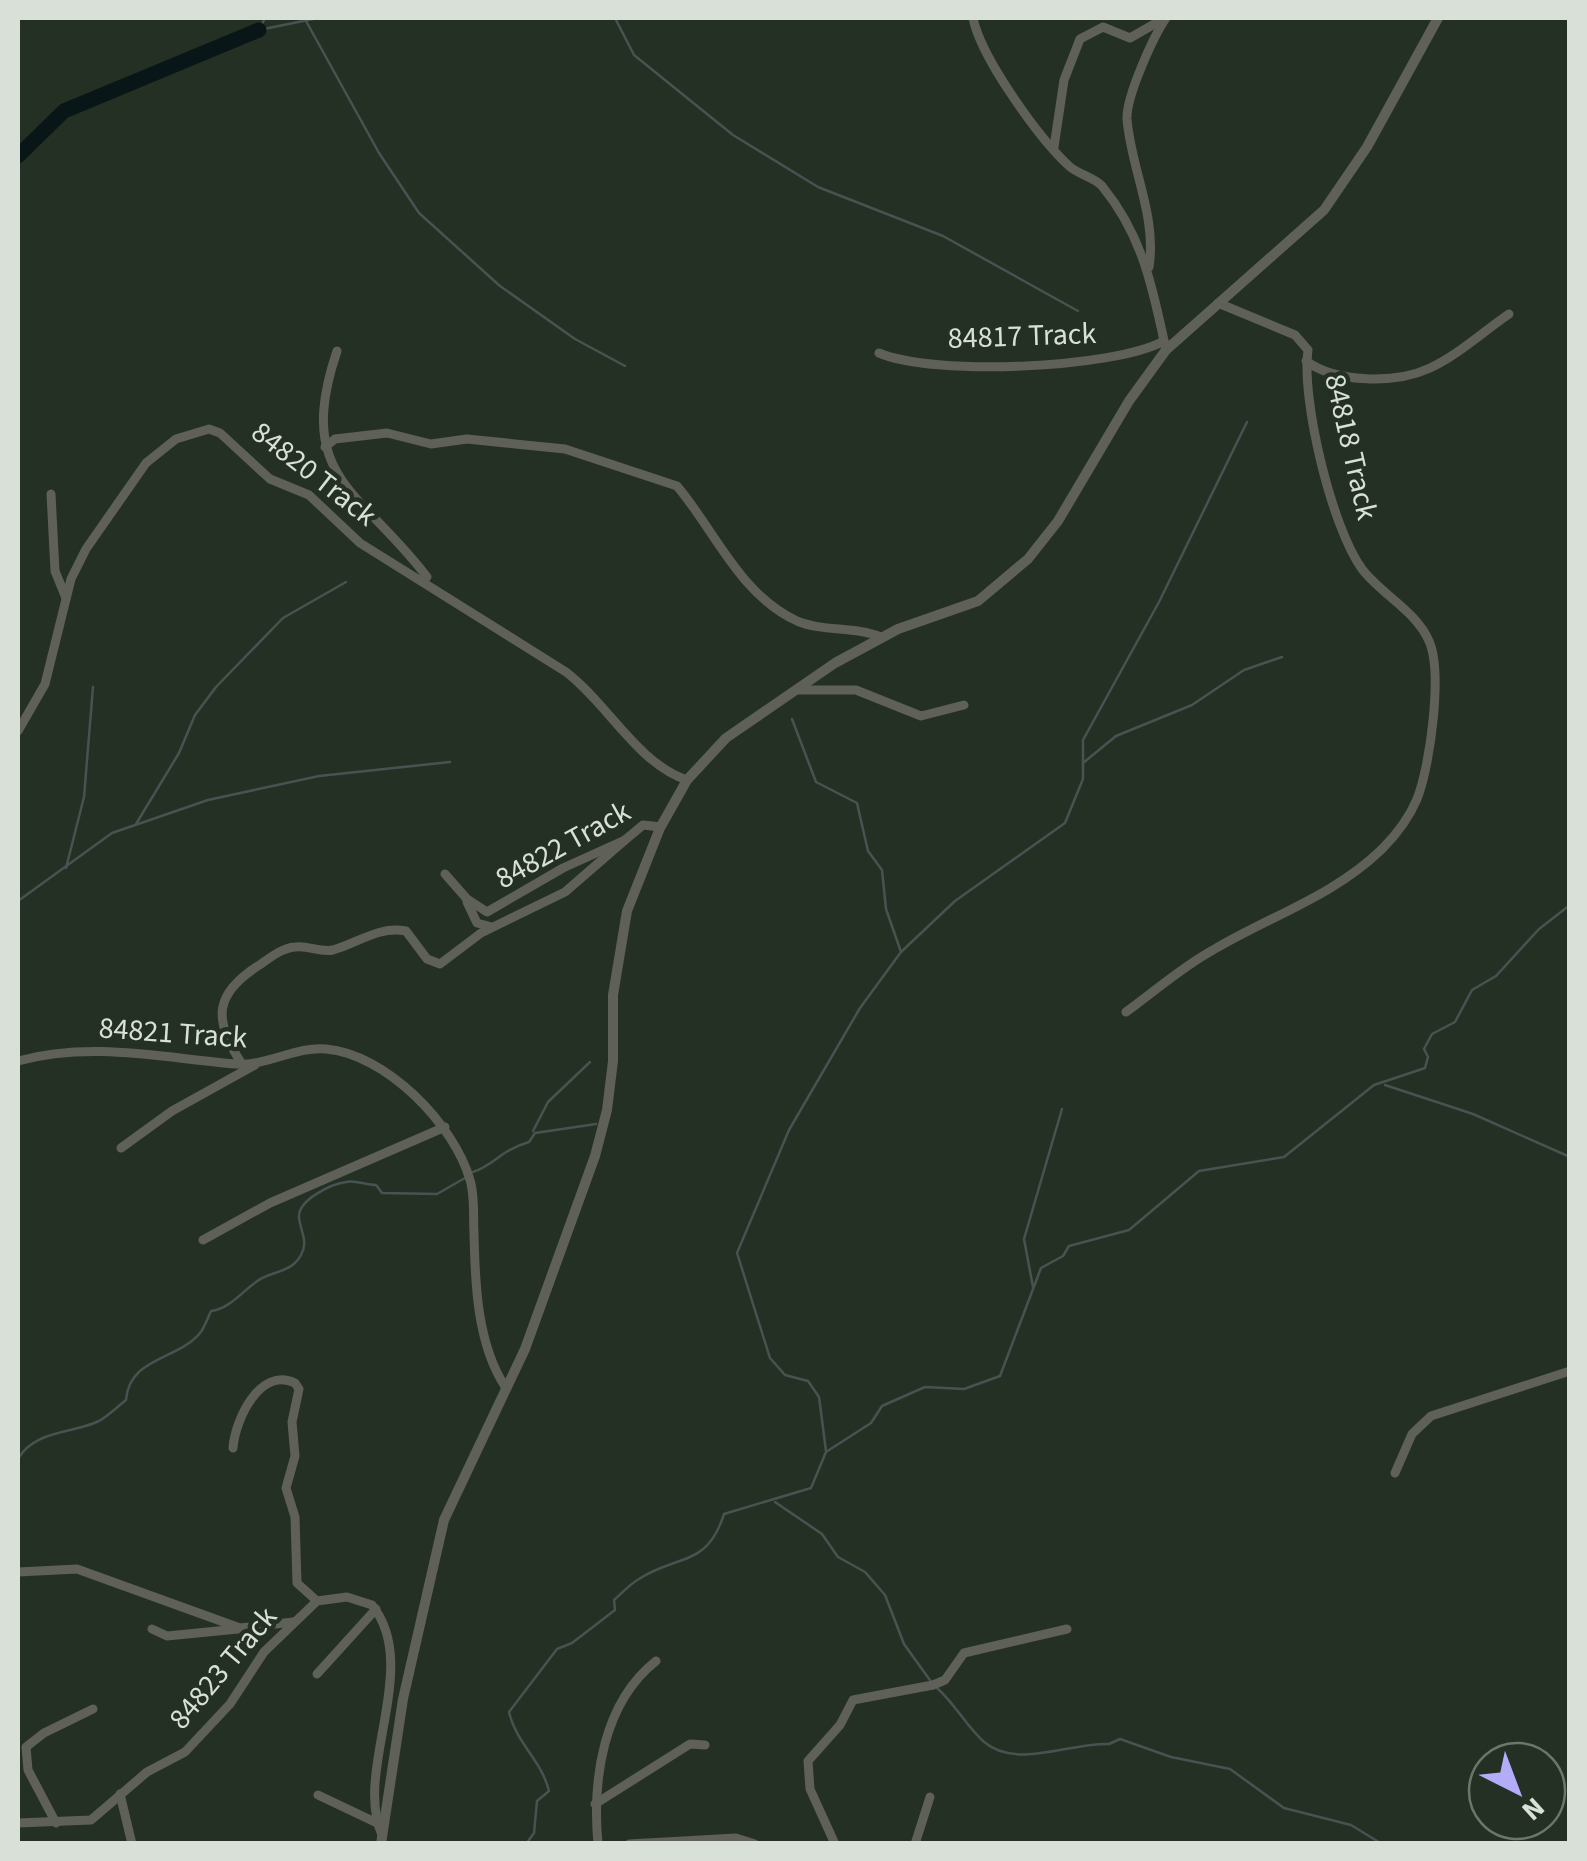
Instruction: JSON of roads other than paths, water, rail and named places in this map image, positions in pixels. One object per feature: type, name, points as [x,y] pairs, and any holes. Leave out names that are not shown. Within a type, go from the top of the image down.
[{"type":"street","points":[[973,18],[987,56],[1054,147],[1074,171],[1100,183],[1126,220],[1148,267],[1165,346]]},
{"type":"street","points":[[1054,147],[1064,80],[1080,39],[1103,27],[1130,38],[1166,18]]},
{"type":"street","points":[[1148,267],[1151,242],[1127,115],[1142,60],[1166,18]]},
{"type":"street","points":[[382,1840],[410,1661],[444,1520],[550,1289],[596,1156],[613,1061],[618,948],[627,911],[661,827],[687,780],[726,738],[881,638],[978,602],[1001,587],[1058,521],[1165,346],[1276,256],[1324,210],[1367,148],[1438,18]]},
{"type":"street","name":"84818 Track","points":[[1126,1012],[1188,964],[1330,891],[1362,867],[1402,826],[1423,780],[1433,650],[1420,624],[1362,569],[1340,525],[1312,413],[1308,350],[1295,335],[1218,303]]},
{"type":"street","points":[[1306,361],[1321,372],[1338,375],[1415,373],[1437,364],[1510,314]]},
{"type":"street","name":"84817 Track","points":[[879,353],[923,364],[1064,365],[1165,346]]},
{"type":"street","points":[[337,351],[326,382],[325,448],[338,478],[431,584]]},
{"type":"street","name":"84820 Track","points":[[18,731],[45,684],[78,563],[146,463],[176,438],[209,429],[220,433],[270,479],[310,496],[360,542],[580,682],[652,761],[668,774],[687,780]]},
{"type":"street","points":[[325,448],[335,439],[386,434],[431,444],[467,439],[564,450],[661,480],[677,486],[741,575],[780,612],[812,626],[854,628],[881,638]]},
{"type":"street","points":[[51,494],[55,571],[66,598]]},
{"type":"street","points":[[798,690],[856,690],[920,716],[964,705]]},
{"type":"street","name":"84822 Track","points":[[445,874],[480,910],[496,910],[554,873],[625,840],[643,825],[661,827]]},
{"type":"street","points":[[242,1064],[223,1025],[223,1003],[233,981],[291,947],[322,951],[380,932],[406,932],[427,959],[440,964],[493,926],[565,892],[625,840]]},
{"type":"street","points":[[467,899],[478,923],[493,926]]},
{"type":"street","name":"84821 Track","points":[[18,1061],[74,1052],[158,1052],[257,1064],[312,1050],[348,1055],[387,1071],[444,1126],[472,1185],[482,1327],[493,1366],[506,1388]]},
{"type":"street","points":[[121,1148],[172,1111],[257,1064]]},
{"type":"street","points":[[203,1240],[270,1203],[444,1126]]},
{"type":"street","points":[[1395,1474],[1412,1434],[1431,1416],[1570,1371]]},
{"type":"street","points":[[233,1448],[240,1421],[259,1389],[277,1381],[295,1384],[299,1389],[292,1422],[295,1456],[286,1488],[294,1517],[298,1583],[317,1601]]},
{"type":"street","points":[[18,1572],[77,1568],[240,1628]]},
{"type":"street","name":"84823 Track","points":[[18,1823],[90,1820],[147,1772],[185,1752],[218,1719],[264,1652],[317,1601],[364,1599],[376,1609]]},
{"type":"street","points":[[318,1674],[376,1609],[389,1642],[376,1822],[382,1840]]},
{"type":"street","points":[[152,1629],[167,1636],[293,1622]]},
{"type":"street","points":[[835,1844],[810,1789],[808,1761],[840,1725],[853,1700],[934,1685],[945,1680],[964,1653],[1067,1629]]},
{"type":"street","points":[[598,1844],[596,1804],[602,1755],[625,1693],[656,1662]]},
{"type":"street","points":[[56,1824],[28,1770],[26,1748],[44,1732],[93,1709]]},
{"type":"street","points":[[596,1804],[690,1744],[704,1745]]},
{"type":"street","points":[[120,1794],[132,1844]]},
{"type":"street","points":[[318,1796],[376,1822]]},
{"type":"street","points":[[915,1844],[930,1797]]},
{"type":"street","points":[[629,1844],[736,1838],[756,1844]]},
{"type":"waterway","points":[[259,30],[265,18]]},
{"type":"waterway","points":[[259,30],[318,18]]},
{"type":"waterway","points":[[615,18],[634,55],[733,135],[818,187],[943,236],[1078,311]]},
{"type":"waterway","points":[[306,21],[379,153],[419,213],[500,286],[575,339],[625,366]]},
{"type":"waterway","points":[[18,156],[64,111],[259,30]]},
{"type":"waterway","points":[[826,1451],[819,1397],[808,1381],[785,1375],[770,1358],[737,1253],[789,1130],[860,1008],[901,952],[955,901],[1065,823],[1083,779],[1083,740],[1159,602],[1247,422]]},
{"type":"waterway","points":[[136,824],[179,753],[195,715],[216,687],[283,618],[346,582]]},
{"type":"waterway","points":[[1083,763],[1116,736],[1192,705],[1244,670],[1282,657]]},
{"type":"waterway","points":[[66,868],[84,797],[93,687]]},
{"type":"waterway","points":[[792,719],[816,782],[857,803],[868,851],[882,870],[886,909],[901,952]]},
{"type":"waterway","points":[[18,901],[112,833],[208,800],[319,776],[450,762]]},
{"type":"waterway","points":[[526,1844],[534,1833],[537,1801],[549,1791],[509,1712],[557,1649],[572,1643],[615,1610],[614,1600],[636,1581],[700,1552],[717,1531],[724,1514],[811,1488],[826,1452],[871,1423],[882,1406],[925,1387],[964,1389],[1000,1376],[1041,1268],[1063,1256],[1069,1246],[1129,1230],[1199,1171],[1284,1157],[1374,1085],[1425,1068],[1428,1057],[1424,1049],[1432,1034],[1455,1022],[1472,990],[1496,976],[1539,929],[1570,905]]},
{"type":"waterway","points":[[533,1131],[548,1102],[590,1062]]},
{"type":"waterway","points":[[1385,1085],[1473,1114],[1570,1157]]},
{"type":"waterway","points":[[1033,1287],[1024,1239],[1062,1109]]},
{"type":"waterway","points":[[473,1172],[529,1142],[535,1133],[596,1124]]},
{"type":"waterway","points":[[18,1459],[44,1438],[106,1417],[126,1400],[136,1375],[191,1342],[202,1331],[211,1311],[235,1300],[261,1278],[297,1261],[304,1245],[300,1211],[316,1194],[350,1182],[376,1185],[382,1193],[437,1194],[465,1178]]},
{"type":"waterway","points":[[775,1502],[822,1534],[838,1557],[865,1572],[885,1595],[904,1644],[932,1683]]},
{"type":"waterway","points":[[937,1688],[978,1736],[998,1750],[1012,1754],[1045,1753],[1120,1739],[1171,1757],[1230,1769],[1284,1808],[1351,1825],[1382,1844]]}]
